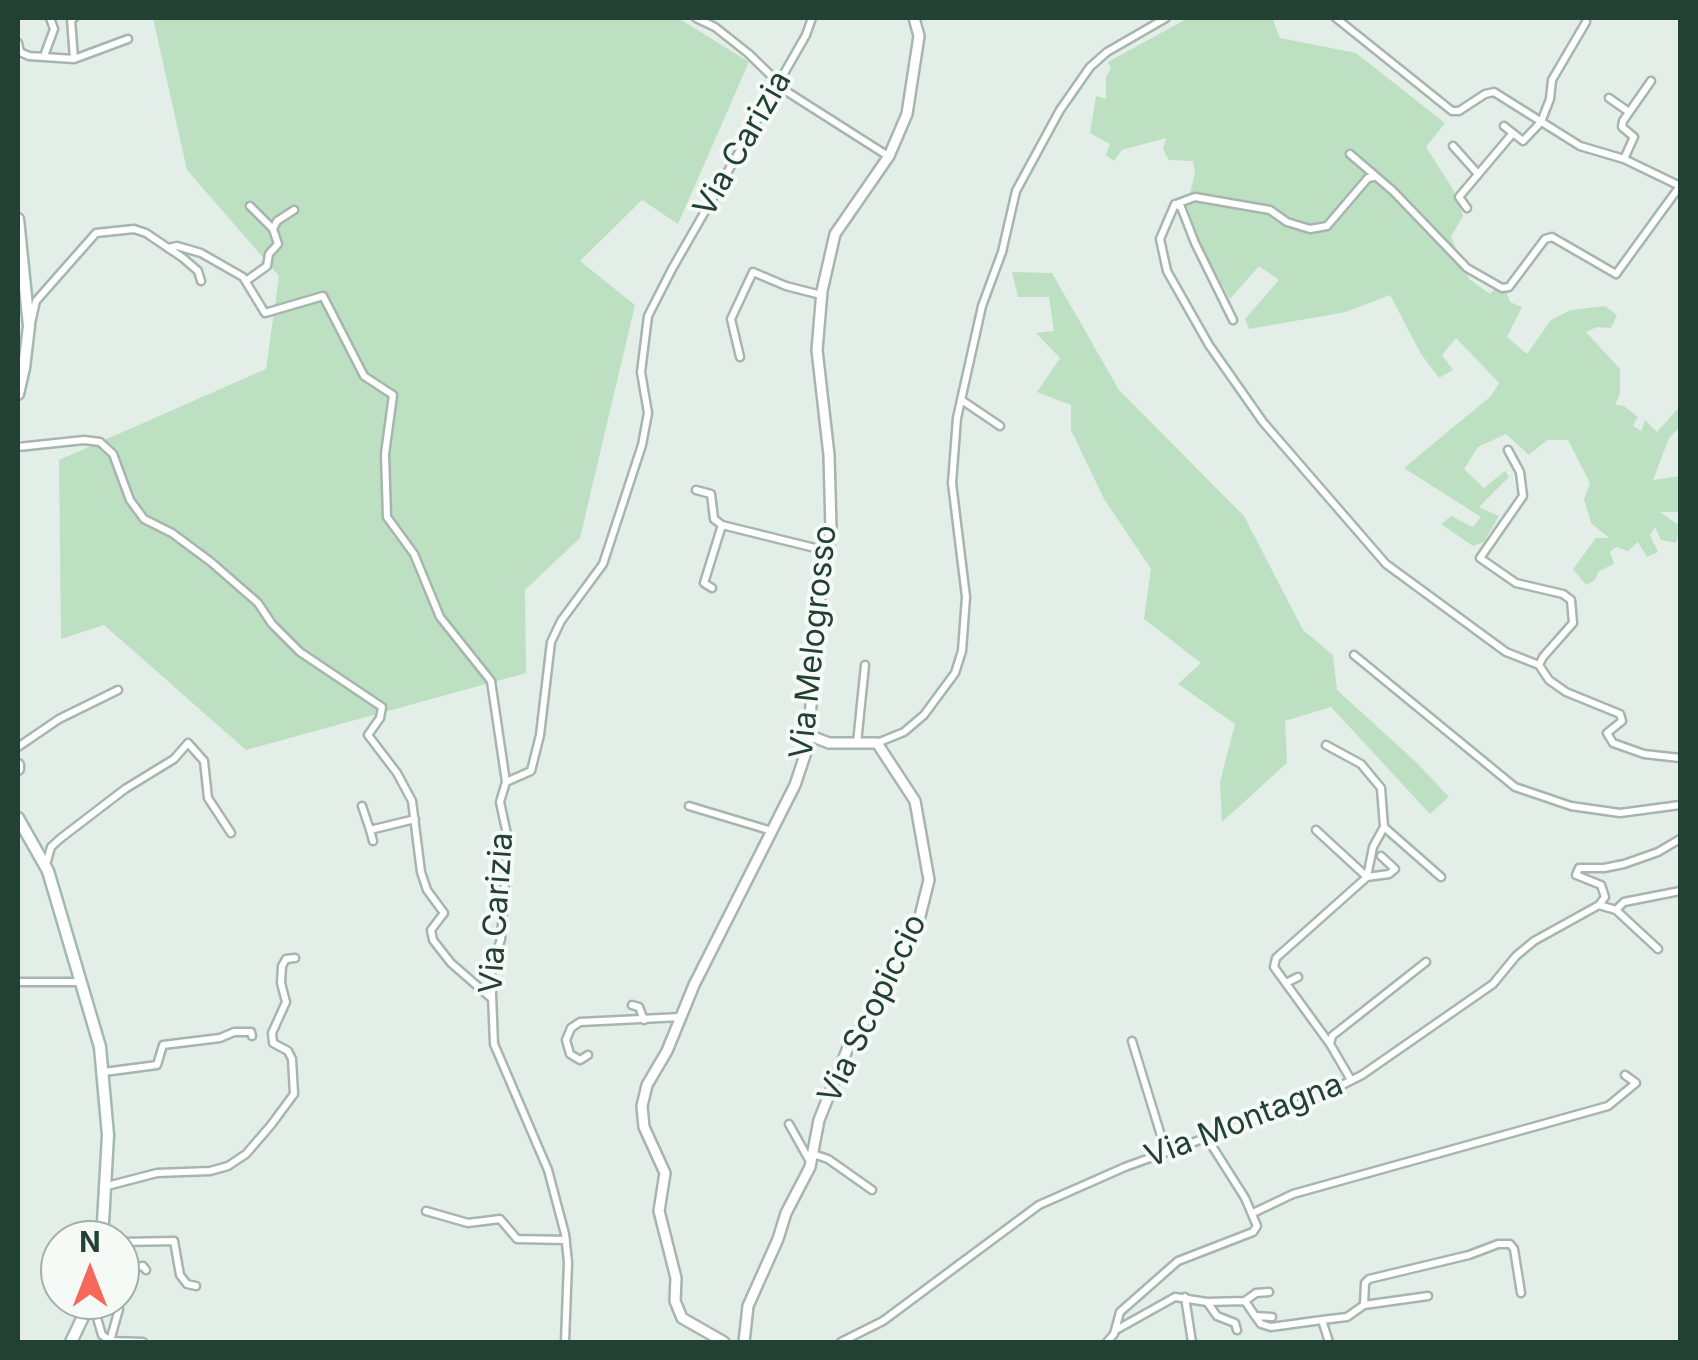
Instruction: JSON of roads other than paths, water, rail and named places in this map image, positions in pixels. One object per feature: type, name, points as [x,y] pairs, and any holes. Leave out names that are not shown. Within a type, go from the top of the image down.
[{"type":"main road","points":[[18,219],[28,326],[18,394]]},
{"type":"main road","points":[[18,818],[46,866],[78,982],[97,1034],[108,1135],[104,1220]]},
{"type":"street","points":[[44,57],[54,29],[50,18]]},
{"type":"street","points":[[74,18],[70,19],[74,60]]},
{"type":"street","points":[[696,18],[749,54],[777,84],[888,156]]},
{"type":"street","name":"Via Carizia","points":[[565,1342],[566,1240],[548,1170],[494,1044],[491,970],[501,939],[508,840],[500,802],[506,782],[531,771],[540,735],[552,642],[561,621],[603,564],[642,446],[648,413],[640,372],[648,316],[812,18]]},
{"type":"street","name":"Via Melogrosso","points":[[724,1342],[682,1318],[675,1301],[676,1278],[659,1212],[665,1172],[644,1127],[642,1106],[647,1085],[682,1017],[694,984],[802,767],[814,696],[818,609],[828,551],[829,455],[818,350],[821,296],[836,234],[888,156],[907,114],[919,36],[914,18]]},
{"type":"street","points":[[1148,26],[1151,18]]},
{"type":"street","points":[[808,736],[829,743],[857,744],[877,743],[904,732],[924,715],[954,673],[962,651],[966,598],[952,483],[957,418],[982,306],[1002,252],[1016,190],[1060,110],[1090,67],[1106,52],[1166,18]]},
{"type":"street","points":[[1336,18],[1442,106],[1459,110],[1494,92],[1580,146],[1624,159],[1680,186],[1616,274],[1552,236],[1509,286],[1502,288],[1467,268],[1350,154]]},
{"type":"street","points":[[1504,126],[1523,141],[1541,122],[1552,80],[1586,22]]},
{"type":"street","points":[[18,43],[20,52],[74,60],[128,39]]},
{"type":"street","points":[[1624,159],[1634,137],[1622,127],[1650,81]]},
{"type":"street","points":[[1609,98],[1629,112]]},
{"type":"street","points":[[1466,208],[1458,197],[1513,133]]},
{"type":"street","points":[[1453,146],[1478,174]]},
{"type":"street","points":[[1376,177],[1368,178],[1327,226],[1310,228],[1288,222],[1270,210],[1196,197],[1175,204],[1160,239],[1167,272],[1209,345],[1263,422],[1386,564],[1506,652],[1539,666],[1549,680],[1566,692],[1620,714],[1622,721],[1607,733],[1614,743],[1644,754],[1680,758]]},
{"type":"street","points":[[1175,204],[1182,207],[1233,320]]},
{"type":"street","points":[[246,282],[267,266],[269,254],[278,244],[274,229],[250,206]]},
{"type":"street","points":[[274,229],[277,220],[294,210]]},
{"type":"street","points":[[28,326],[36,301],[96,233],[134,230],[168,248],[198,271],[201,281]]},
{"type":"street","points":[[168,248],[177,246],[221,263],[246,282],[264,313],[324,296],[364,376],[392,395],[385,454],[388,517],[414,554],[440,617],[491,681],[506,782]]},
{"type":"street","points":[[740,357],[731,320],[753,272],[821,296]]},
{"type":"street","points":[[963,401],[1000,426]]},
{"type":"street","points":[[18,447],[100,442],[112,452],[130,500],[144,519],[211,562],[258,603],[272,624],[300,652],[382,708],[368,735],[397,773],[412,801],[420,872],[427,890],[444,913],[431,930],[433,940],[491,998]]},
{"type":"street","points":[[1508,450],[1520,472],[1523,496],[1480,558],[1516,583],[1563,594],[1572,600],[1573,624],[1542,657],[1539,666]]},
{"type":"street","points":[[696,490],[710,494],[714,518],[722,525],[828,551]]},
{"type":"street","points":[[712,588],[704,583],[722,525]]},
{"type":"street","points":[[1354,655],[1516,787],[1571,806],[1620,812],[1680,806]]},
{"type":"street","points":[[857,744],[865,665]]},
{"type":"street","points":[[18,747],[58,719],[118,690]]},
{"type":"street","points":[[46,866],[51,848],[61,838],[125,789],[174,760],[188,743],[204,762],[208,798],[231,833]]},
{"type":"street","name":"Via Scopiccio","points":[[744,1342],[748,1306],[813,1156],[819,1120],[849,1044],[870,1013],[919,920],[927,895],[929,880],[915,800],[877,743]]},
{"type":"street","points":[[1326,746],[1361,764],[1381,788],[1384,827],[1373,847],[1367,876],[1276,958],[1274,966],[1351,1080]]},
{"type":"street","points":[[362,806],[374,842]]},
{"type":"street","points":[[690,806],[772,831]]},
{"type":"street","points":[[370,830],[415,819]]},
{"type":"street","points":[[1384,827],[1441,877]]},
{"type":"street","points":[[1316,830],[1367,876],[1388,874],[1395,868],[1381,856]]},
{"type":"street","points":[[1658,950],[1616,910],[1599,905],[1605,897],[1601,885],[1573,876],[1579,868],[1624,864],[1680,839]]},
{"type":"street","points":[[1616,910],[1624,902],[1680,891]]},
{"type":"street","name":"Via Montagna","points":[[840,1342],[883,1321],[1039,1205],[1077,1186],[1316,1098],[1351,1080],[1493,984],[1534,941],[1599,905]]},
{"type":"street","points":[[107,1186],[157,1173],[228,1166],[246,1154],[271,1125],[294,1094],[292,1059],[286,1049],[273,1043],[272,1033],[286,1002],[281,982],[283,962],[295,958]]},
{"type":"street","points":[[1330,1044],[1332,1036],[1426,962]]},
{"type":"street","points":[[1286,983],[1298,977]]},
{"type":"street","points":[[18,982],[78,982]]},
{"type":"street","points":[[632,1005],[639,1007],[644,1020]]},
{"type":"street","points":[[588,1055],[580,1060],[570,1054],[566,1040],[571,1028],[580,1022],[598,1026],[682,1017]]},
{"type":"street","points":[[104,1072],[157,1064],[163,1045],[220,1038],[234,1032],[251,1032],[252,1036]]},
{"type":"street","points":[[1132,1041],[1166,1152]]},
{"type":"street","points":[[1253,1213],[1293,1194],[1608,1106],[1636,1083],[1625,1075]]},
{"type":"street","points":[[789,1124],[808,1158],[828,1159],[872,1190]]},
{"type":"street","points":[[1107,1342],[1120,1312],[1178,1261],[1253,1232],[1257,1226],[1207,1138]]},
{"type":"street","points":[[426,1211],[468,1223],[500,1219],[517,1239],[566,1240]]},
{"type":"street","points":[[140,1241],[174,1240],[180,1275],[187,1284],[196,1286]]},
{"type":"street","points":[[1364,1305],[1369,1278],[1469,1256],[1498,1244],[1510,1244],[1514,1250],[1521,1293]]},
{"type":"street","points":[[140,1267],[146,1270]]},
{"type":"street","points":[[1115,1331],[1175,1297],[1207,1302],[1245,1301],[1269,1292]]},
{"type":"street","points":[[1245,1301],[1261,1324],[1272,1328],[1346,1317],[1364,1305],[1428,1296]]},
{"type":"street","points":[[1185,1297],[1192,1342]]},
{"type":"street","points":[[1207,1302],[1217,1316],[1235,1323],[1237,1330]]},
{"type":"street","points":[[1256,1316],[1272,1317]]},
{"type":"street","points":[[1322,1320],[1329,1342]]},
{"type":"street","points":[[110,1340],[143,1342]]}]
